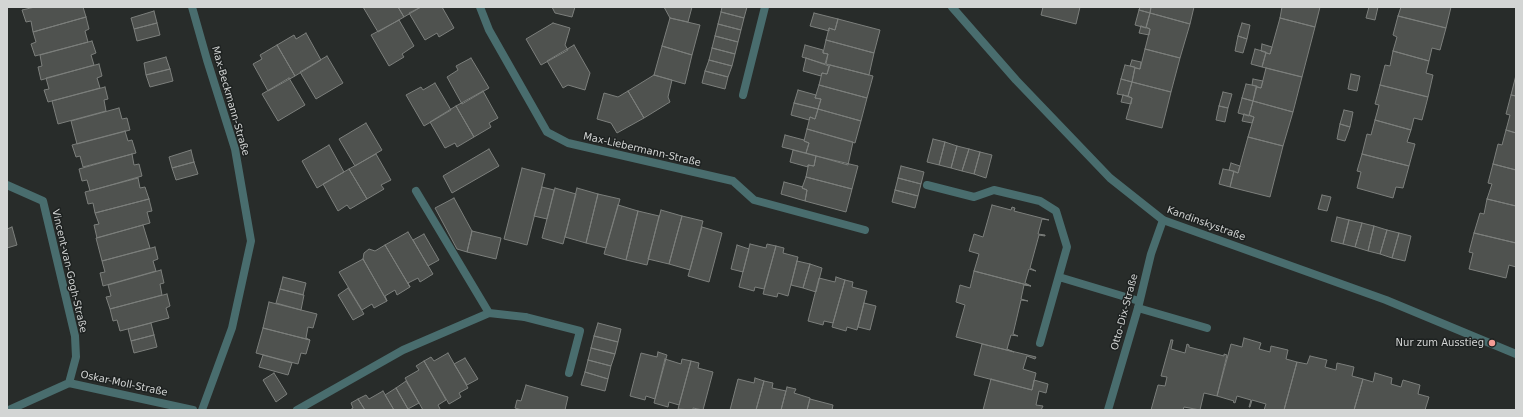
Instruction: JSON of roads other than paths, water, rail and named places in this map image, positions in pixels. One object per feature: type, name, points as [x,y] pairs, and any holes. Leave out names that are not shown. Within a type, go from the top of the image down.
[{"type":"street","name":"Max-Beckmann-Straße","points":[[192,7],[235,148],[251,241],[232,328],[202,410]]},
{"type":"street","name":"Max-Liebermann-Straße","points":[[480,7],[489,30],[547,132],[568,142],[733,181],[754,200],[865,230]]},
{"type":"street","points":[[743,95],[765,7]]},
{"type":"street","name":"Kandinskystraße","points":[[957,9],[1016,80],[1110,178],[1162,220],[1386,300],[1516,354]]},
{"type":"street","name":"Vincent-van-Gogh-Straße","points":[[7,185],[43,201],[75,336],[76,357],[69,383]]},
{"type":"street","points":[[927,185],[974,197],[994,190],[1040,201],[1056,210],[1066,247],[1040,343]]},
{"type":"street","points":[[416,191],[489,313]]},
{"type":"street","name":"Otto-Dix-Straße","points":[[1108,410],[1139,304],[1151,254],[1162,220]]},
{"type":"street","points":[[1059,276],[1207,328]]},
{"type":"street","points":[[297,410],[403,350],[489,313],[524,317],[580,331],[569,373]]},
{"type":"street","name":"Oskar-Moll-Straße","points":[[9,410],[69,383],[193,410]]},
{"type":"place","name":"Nur zum Ausstieg","points":[[1492,343]]}]
